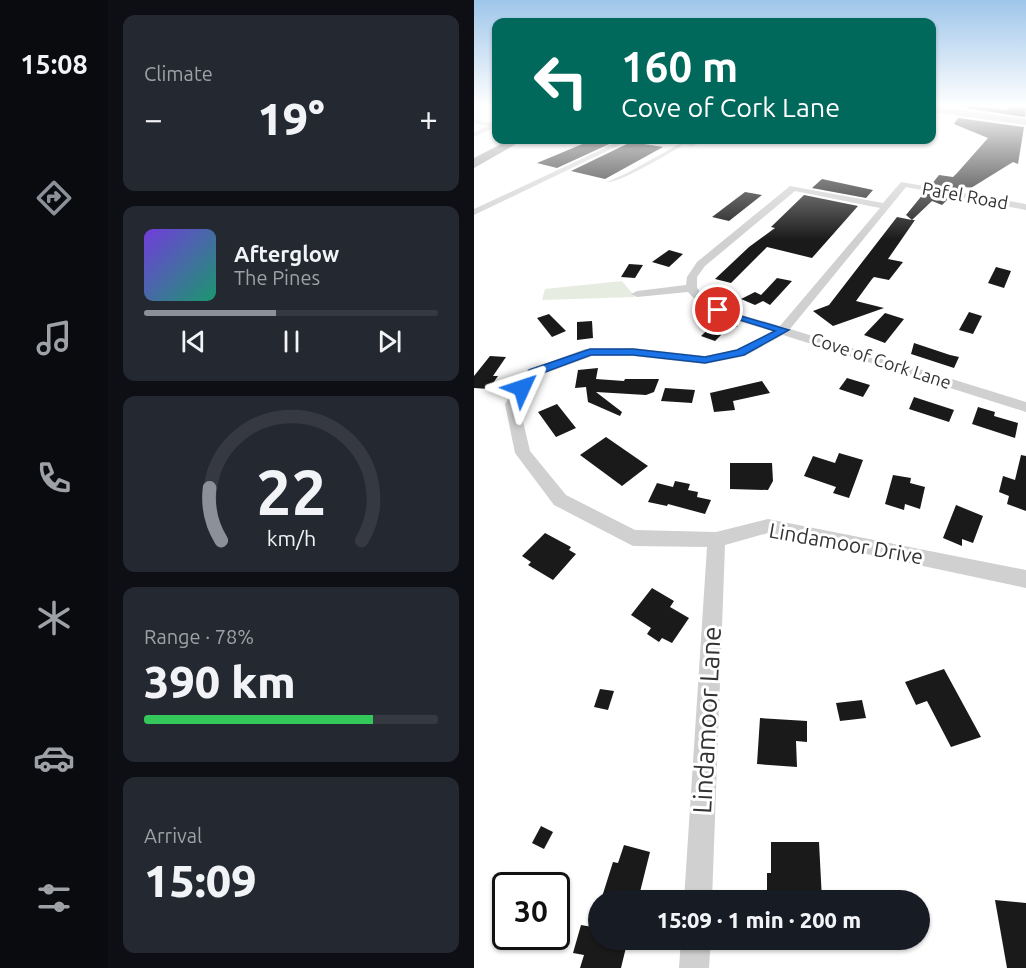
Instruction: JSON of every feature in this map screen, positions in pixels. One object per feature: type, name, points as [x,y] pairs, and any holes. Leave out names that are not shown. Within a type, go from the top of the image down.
[{"type":"highway","points":[[474,164],[499,150]]},
{"type":"street","points":[[474,212],[605,150]]},
{"type":"street","name":"Lindamoor Drive","points":[[904,184],[783,330],[740,353],[705,360],[633,352],[590,352],[533,373],[512,404],[523,453],[560,500],[633,538],[716,540],[768,526],[1026,579]]},
{"type":"street","name":"Pafel Road","points":[[904,184],[1026,207]]},
{"type":"street","points":[[637,294],[692,288],[692,277],[701,264],[793,188],[884,206]]},
{"type":"street","name":"Cove of Cork Lane","points":[[692,288],[700,299],[718,310],[1026,407]]},
{"type":"street","name":"Lindamoor Lane","points":[[698,890],[716,540]]},
{"type":"street","points":[[694,968],[695,950]]},
{"type":"lane","points":[[609,182],[671,150]]},
{"type":"shaded area","points":[[622,281],[635,297],[542,300],[545,289]]},
{"type":"building","points":[[568,150],[596,150],[557,168],[537,163]]},
{"type":"building","points":[[614,150],[657,150],[605,179],[571,171]]},
{"type":"building","points":[[977,150],[1020,150],[1018,164],[1013,162],[971,188],[960,186],[957,190],[931,185],[939,175],[953,177]]},
{"type":"building","points":[[822,179],[873,190],[866,198],[812,188]]},
{"type":"building","points":[[745,192],[762,195],[729,221],[712,217]]},
{"type":"building","points":[[924,193],[949,198],[942,205],[932,201],[912,220],[906,215]]},
{"type":"building","points":[[804,195],[858,206],[812,258],[767,247],[731,283],[715,279],[749,247],[775,228],[771,227]]},
{"type":"building","points":[[897,217],[915,220],[888,259],[903,262],[889,280],[874,277],[856,301],[884,308],[833,326],[813,311],[829,305]]},
{"type":"building","points":[[669,250],[683,254],[669,267],[652,262]]},
{"type":"building","points":[[629,264],[643,265],[635,278],[621,277]]},
{"type":"building","points":[[996,267],[1011,271],[1004,288],[988,283]]},
{"type":"building","points":[[777,278],[792,281],[770,305],[763,301],[755,305],[741,299],[755,292],[761,295]]},
{"type":"building","points":[[969,312],[982,316],[973,334],[959,330]]},
{"type":"building","points":[[885,313],[904,319],[885,343],[864,335]]},
{"type":"building","points":[[549,314],[566,331],[552,337],[537,318]]},
{"type":"building","points":[[719,319],[738,326],[722,334],[715,341],[701,336]]},
{"type":"building","points":[[592,321],[593,338],[577,340],[577,322]]},
{"type":"building","points":[[914,343],[959,357],[954,368],[911,354]]},
{"type":"building","points":[[490,356],[506,357],[493,376],[498,376],[489,389],[474,388],[474,376]]},
{"type":"building","points":[[598,368],[596,379],[624,381],[625,379],[659,379],[654,392],[646,395],[596,392],[622,412],[620,416],[588,402],[586,387],[575,388],[578,370]]},
{"type":"building","points":[[847,378],[870,385],[863,397],[839,389]]},
{"type":"building","points":[[762,381],[770,393],[733,401],[735,410],[714,412],[710,393]]},
{"type":"building","points":[[665,388],[695,390],[692,403],[661,401]]},
{"type":"building","points":[[914,397],[954,410],[949,422],[909,409]]},
{"type":"building","points":[[557,404],[576,428],[556,437],[538,412]]},
{"type":"building","points":[[978,407],[995,412],[994,416],[1018,423],[1015,438],[972,424]]},
{"type":"building","points":[[606,437],[648,466],[622,486],[580,455]]},
{"type":"building","points":[[839,453],[863,460],[849,498],[833,493],[836,487],[804,476],[813,456],[835,463]]},
{"type":"building","points":[[1021,455],[1026,456],[1026,511],[1007,504],[1009,496],[999,492],[1003,476],[1015,480]]},
{"type":"building","points":[[730,463],[772,463],[773,481],[768,490],[730,489]]},
{"type":"building","points":[[893,475],[911,478],[910,483],[925,487],[920,509],[905,504],[904,510],[885,504]]},
{"type":"building","points":[[675,481],[690,484],[688,490],[698,492],[697,497],[711,500],[705,514],[668,504],[667,506],[648,502],[657,483],[673,487]]},
{"type":"building","points":[[956,505],[983,516],[973,543],[962,539],[962,546],[943,538]]},
{"type":"building","points":[[545,533],[571,547],[569,550],[576,554],[553,580],[528,565],[531,562],[522,556]]},
{"type":"building","points":[[652,588],[674,601],[670,607],[689,618],[672,643],[662,638],[659,642],[647,634],[651,628],[631,615]]},
{"type":"building","points":[[944,669],[981,737],[951,747],[927,701],[916,705],[905,682]]},
{"type":"building","points":[[600,689],[614,691],[608,710],[594,707]]},
{"type":"building","points":[[862,700],[866,718],[840,721],[836,703]]},
{"type":"building","points":[[760,718],[807,721],[807,742],[796,741],[797,767],[757,764]]},
{"type":"building","points":[[541,826],[553,832],[544,849],[532,843]]},
{"type":"building","points":[[771,842],[819,842],[821,890],[767,890],[767,873],[771,873]]},
{"type":"building","points":[[624,845],[650,852],[640,890],[604,890],[613,862],[618,863]]},
{"type":"building","points":[[995,900],[1026,903],[1026,968],[1007,968]]},
{"type":"building","points":[[581,925],[588,926],[588,950],[625,950],[621,968],[580,968],[584,955],[573,953]]},
{"type":"route","points":[[522,388],[533,373],[590,352],[633,352],[705,360],[740,353],[783,330],[718,310]]}]
